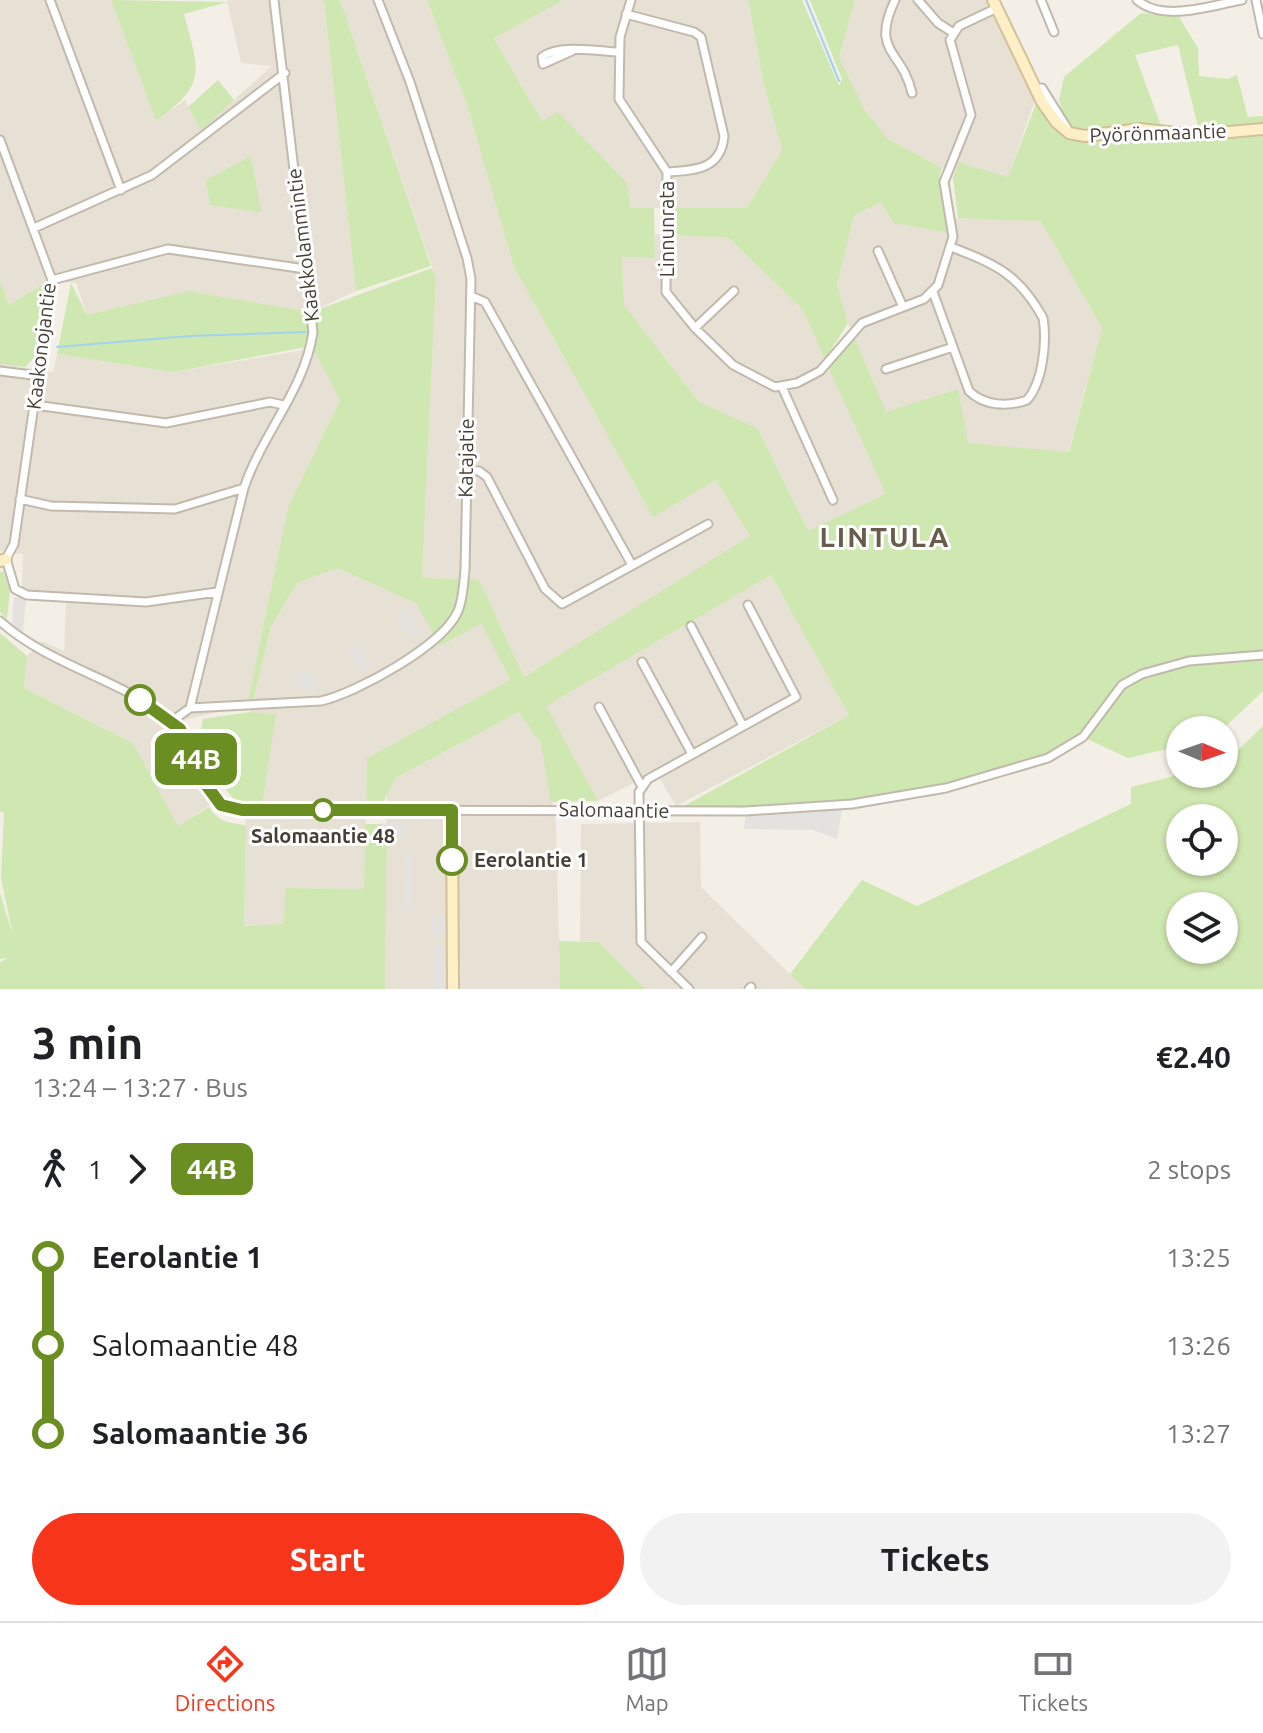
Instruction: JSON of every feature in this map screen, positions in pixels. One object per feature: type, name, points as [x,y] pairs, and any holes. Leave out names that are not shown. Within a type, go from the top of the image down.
[{"type":"street","points":[[50,0],[121,190]]},
{"type":"street","name":"Kaakkolammintie","points":[[190,708],[244,488],[283,405],[305,368],[313,332],[285,73],[274,0]]},
{"type":"street","name":"Katajatie","points":[[190,708],[321,701],[342,697],[435,638],[458,612],[462,590],[471,296],[467,258],[410,82],[378,0]]},
{"type":"street","name":"Linnunrata","points":[[631,0],[619,52],[620,103],[667,172],[666,292],[695,328],[733,365],[767,384],[782,387]]},
{"type":"street","points":[[895,0],[885,48],[899,61],[912,93]]},
{"type":"street","points":[[918,0],[938,23],[952,32]]},
{"type":"street","points":[[1041,0],[1054,32]]},
{"type":"street","points":[[1137,0],[1154,9],[1178,11],[1242,0]]},
{"type":"street","points":[[1256,0],[1263,34]]},
{"type":"street","points":[[952,32],[995,4]]},
{"type":"street","name":"Pyörönmaantie","points":[[995,4],[1036,89],[1056,122],[1069,133],[1085,136],[1140,129],[1195,135],[1263,129]]},
{"type":"street","points":[[626,14],[694,32],[705,45],[724,136],[723,151],[713,164],[667,172]]},
{"type":"street","points":[[833,500],[782,387],[797,383],[830,363],[851,331],[862,323],[933,292],[951,247],[953,222],[944,182],[971,115],[952,52],[952,32]]},
{"type":"street","points":[[572,51],[619,52]]},
{"type":"street","points":[[34,228],[152,175],[285,73]]},
{"type":"street","points":[[1036,89],[1042,88],[1069,133]]},
{"type":"street","name":"Kaakonojantie","points":[[0,140],[52,280],[14,544],[3,560]]},
{"type":"street","points":[[933,292],[969,391],[976,398],[1016,404],[1033,394],[1045,331],[1038,307],[1007,272],[994,263],[951,247]]},
{"type":"street","points":[[52,280],[151,251],[168,249],[305,269]]},
{"type":"street","points":[[878,251],[903,307]]},
{"type":"street","points":[[695,328],[734,291]]},
{"type":"street","points":[[471,296],[485,302],[632,565]]},
{"type":"street","points":[[886,369],[953,347]]},
{"type":"street","points":[[0,371],[40,376]]},
{"type":"street","points":[[35,405],[166,423],[270,402],[283,405]]},
{"type":"street","points":[[465,470],[479,471],[487,477],[545,589],[562,604],[708,524]]},
{"type":"street","points":[[20,499],[51,506],[175,509],[244,488]]},
{"type":"street","points":[[3,560],[15,589],[27,595],[146,602],[217,592]]},
{"type":"street","points":[[641,785],[796,697],[748,605]]},
{"type":"street","name":"Salomaantie","points":[[0,621],[33,648],[149,705],[172,721],[187,740],[215,800],[231,809],[746,811],[843,805],[981,779],[1048,758],[1071,747],[1083,737],[1122,685],[1142,674],[1189,661],[1263,655]]},
{"type":"street","points":[[691,626],[743,726]]},
{"type":"street","points":[[642,662],[692,754]]},
{"type":"street","points":[[599,707],[641,785],[638,809],[641,942],[689,989]]},
{"type":"street","points":[[172,721],[190,708]]},
{"type":"street","points":[[452,810],[453,989]]},
{"type":"street","points":[[671,972],[702,937]]},
{"type":"shaded area","points":[[0,0],[111,0],[156,121],[185,100],[201,129],[272,66],[241,63],[227,0],[324,0],[356,291],[311,312],[188,291],[87,315],[76,283],[48,281],[9,305],[0,279]]},
{"type":"shaded area","points":[[340,0],[427,0],[468,108],[514,267],[653,516],[716,480],[751,537],[524,677],[479,579],[422,578],[436,278]]},
{"type":"shaded area","points":[[563,0],[748,0],[764,85],[782,150],[747,208],[630,208],[558,113],[542,121],[494,37]]},
{"type":"shaded area","points":[[855,0],[990,0],[1036,97],[1008,177],[942,168],[888,139],[864,109],[839,57]]},
{"type":"shaded area","points":[[881,202],[951,218],[1041,220],[1102,328],[1068,453],[967,443],[915,405],[886,412],[848,323],[837,285],[854,215]]},
{"type":"shaded area","points":[[655,234],[729,238],[803,310],[887,494],[808,531],[758,430],[699,402],[624,305],[622,257],[655,258]]},
{"type":"shaded area","points":[[315,348],[340,400],[288,507],[247,705],[185,720],[225,796],[178,826],[133,743],[24,688],[27,656],[42,641],[64,651],[66,602],[22,588],[23,554],[0,551],[0,364],[53,372],[57,354],[173,372]]},
{"type":"shaded area","points":[[338,568],[417,604],[482,622],[510,681],[367,758],[364,889],[286,888],[284,924],[244,926],[246,804],[275,714],[250,712],[271,628],[297,583]]},
{"type":"shaded area","points":[[771,575],[849,715],[676,806],[656,772],[598,801],[545,706]]},
{"type":"shaded area","points":[[14,597],[26,597],[23,633],[12,623]]},
{"type":"shaded area","points":[[407,608],[420,630],[408,637],[395,615]]},
{"type":"shaded area","points":[[357,644],[372,664],[361,672],[346,652]]},
{"type":"shaded area","points":[[302,672],[310,672],[315,681],[313,688],[302,690],[297,685],[297,677]]},
{"type":"shaded area","points":[[519,712],[541,744],[556,823],[560,989],[385,989],[387,792],[395,778]]},
{"type":"shaded area","points":[[843,805],[837,839],[813,830],[744,829],[746,811]]},
{"type":"shaded area","points":[[700,822],[701,887],[805,989],[645,989],[599,942],[580,941],[581,824]]},
{"type":"shaded area","points":[[382,823],[405,824],[405,838],[381,838]]},
{"type":"shaded area","points":[[405,853],[414,853],[414,910],[406,910]]},
{"type":"shaded area","points":[[432,916],[445,916],[445,935],[432,935]]},
{"type":"shaded area","points":[[433,945],[445,945],[445,989],[433,989]]},
{"type":"green space","points":[[111,0],[228,2],[184,14],[193,49],[195,75],[184,96],[156,121]]},
{"type":"green space","points":[[324,0],[340,0],[431,266],[356,291]]},
{"type":"green space","points":[[427,0],[563,0],[494,38],[542,121],[558,112],[627,183],[630,208],[654,208],[655,258],[622,257],[624,305],[699,402],[758,429],[808,531],[886,494],[829,368],[853,334],[886,412],[958,389],[968,443],[1069,452],[1102,328],[1041,221],[958,218],[953,177],[959,163],[1008,177],[1039,96],[1069,133],[1140,129],[1195,135],[1263,129],[1263,691],[1237,716],[1166,716],[1166,749],[1128,758],[1083,737],[1038,760],[938,790],[832,804],[675,811],[849,715],[771,575],[546,706],[598,801],[551,802],[541,744],[519,712],[395,778],[383,803],[366,807],[367,758],[510,680],[482,623],[440,646],[417,604],[338,568],[297,583],[271,627],[252,705],[247,705],[288,507],[340,400],[312,346],[173,372],[57,354],[71,283],[87,315],[188,291],[311,312],[432,268],[436,278],[422,578],[479,579],[524,677],[750,536],[716,480],[653,517],[514,267],[468,108]]},
{"type":"green space","points":[[748,0],[802,0],[839,86],[842,79],[810,0],[855,0],[839,57],[864,109],[888,139],[942,168],[940,184],[950,233],[894,223],[881,202],[854,215],[837,285],[848,323],[825,359],[803,310],[729,238],[674,235],[675,208],[747,208],[782,150],[764,85]]},
{"type":"green space","points":[[1141,13],[1179,17],[1198,48],[1199,76],[1228,79],[1237,75],[1248,117],[1263,116],[1263,126],[1199,131],[1178,45],[1135,55],[1162,128],[1082,132],[1068,128],[1059,100],[1064,77]]},
{"type":"green space","points":[[218,80],[234,100],[201,130],[188,107]]},
{"type":"green space","points":[[251,156],[261,212],[210,205],[206,180]]},
{"type":"green space","points":[[0,280],[9,305],[48,281],[34,358],[25,367],[0,364]]},
{"type":"green space","points":[[3,571],[10,590],[7,619],[0,612],[0,572]]},
{"type":"green space","points":[[0,633],[27,656],[24,688],[133,743],[178,826],[209,807],[224,821],[246,825],[244,926],[284,924],[285,888],[364,889],[365,824],[387,824],[385,989],[0,989],[0,962],[8,958],[0,959],[0,893],[13,936],[1,878],[4,813],[0,811]]},
{"type":"green space","points":[[250,712],[276,714],[262,805],[239,805],[216,776],[202,743],[203,719]]},
{"type":"green space","points":[[1263,726],[1263,989],[805,989],[790,974],[862,880],[917,906],[1131,804],[1131,787],[1166,778],[1166,788],[1238,788],[1238,750]]},
{"type":"green space","points":[[559,941],[599,942],[645,989],[560,989]]},
{"type":"waterway","points":[[806,0],[839,81]]},
{"type":"waterway","points":[[57,347],[190,336],[307,332]]},
{"type":"bus line","name":"44B","points":[[140,700],[180,729],[207,786],[221,805],[242,810],[452,810],[452,860]]},
{"type":"place","name":"Salomaantie 48","points":[[323,810]]},
{"type":"place","name":"Eerolantie 1","points":[[452,860]]},
{"type":"district","name":"LINTULA","points":[[885,537]]}]
